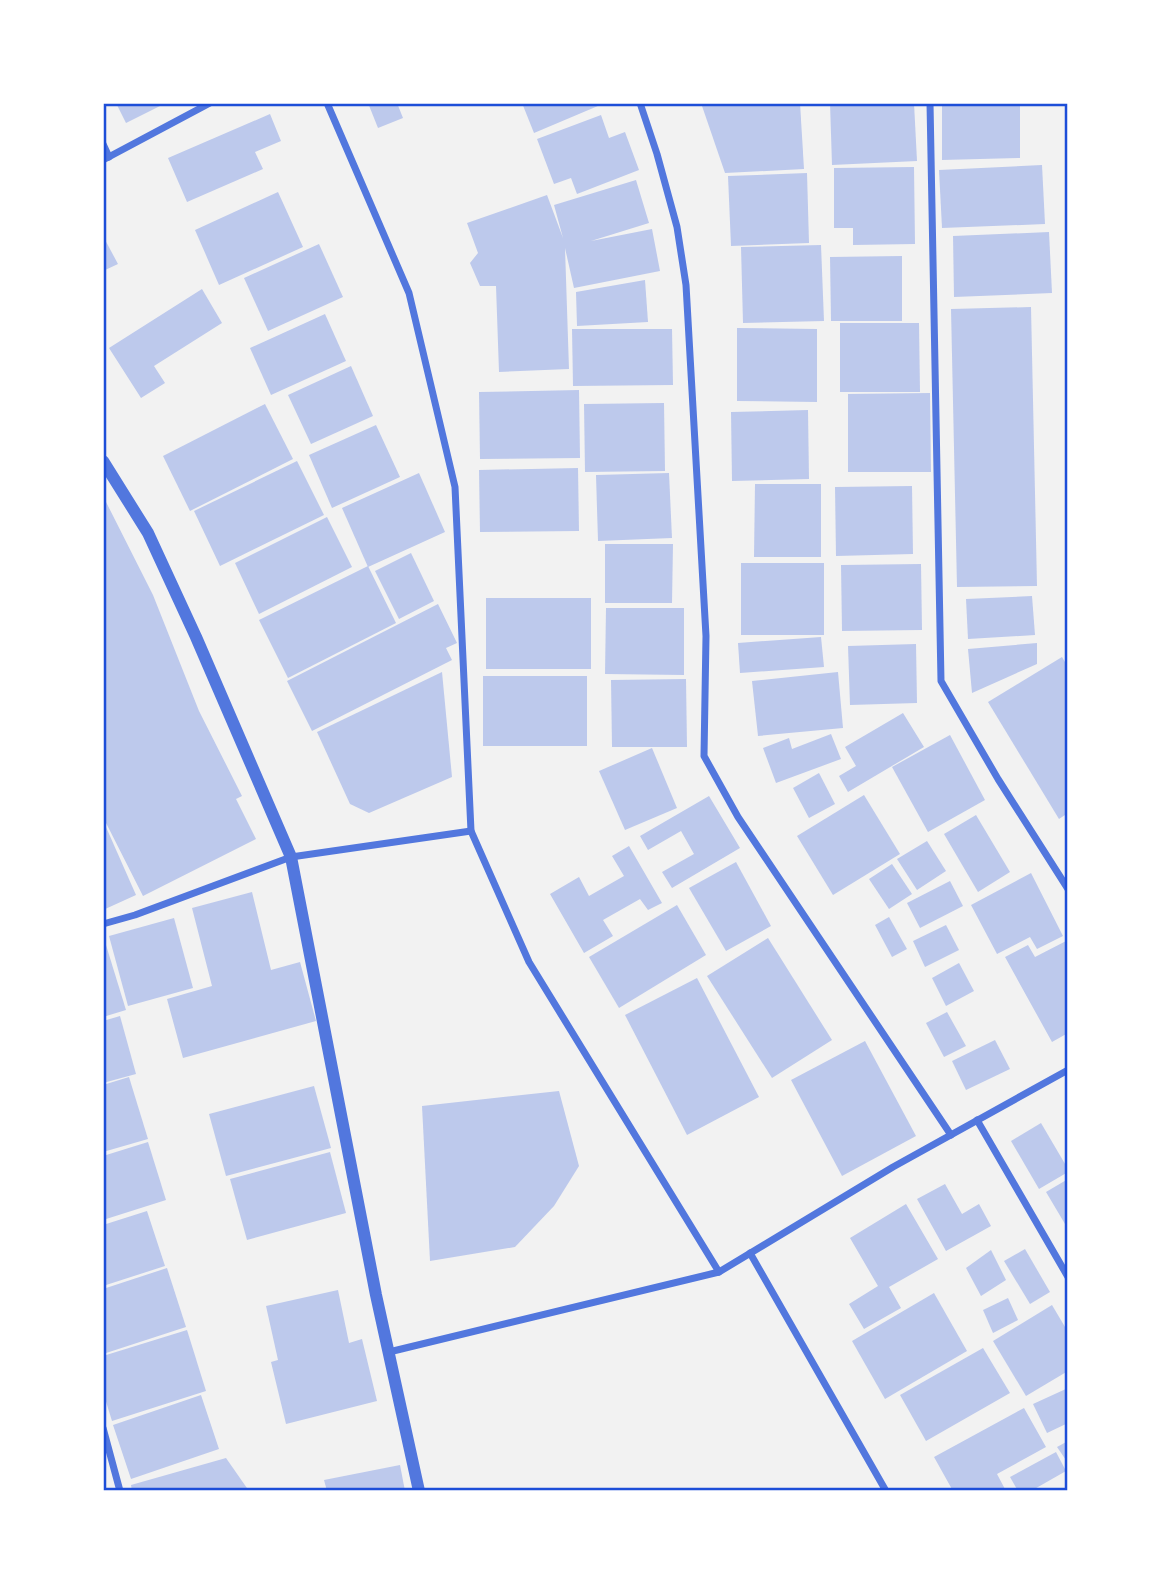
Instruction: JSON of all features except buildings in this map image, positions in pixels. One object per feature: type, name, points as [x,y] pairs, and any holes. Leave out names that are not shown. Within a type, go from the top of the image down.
[{"type":"street","points":[[103,144],[106,158],[210,103]]},
{"type":"street","points":[[327,103],[409,293],[455,487],[471,831],[529,962],[719,1272]]},
{"type":"street","points":[[640,103],[677,227],[686,285],[706,636],[704,756],[738,817],[951,1135]]},
{"type":"street","points":[[930,103],[941,681],[998,779],[1068,889]]},
{"type":"street","points":[[103,461],[148,533],[291,857],[376,1295],[419,1491]]},
{"type":"street","points":[[103,924],[135,915],[291,857],[471,831]]},
{"type":"street","points":[[389,1352],[719,1272],[893,1167],[1068,1070]]},
{"type":"street","points":[[977,1120],[1068,1277]]},
{"type":"street","points":[[750,1254],[886,1491]]},
{"type":"street","points":[[103,1428],[120,1491]]}]
